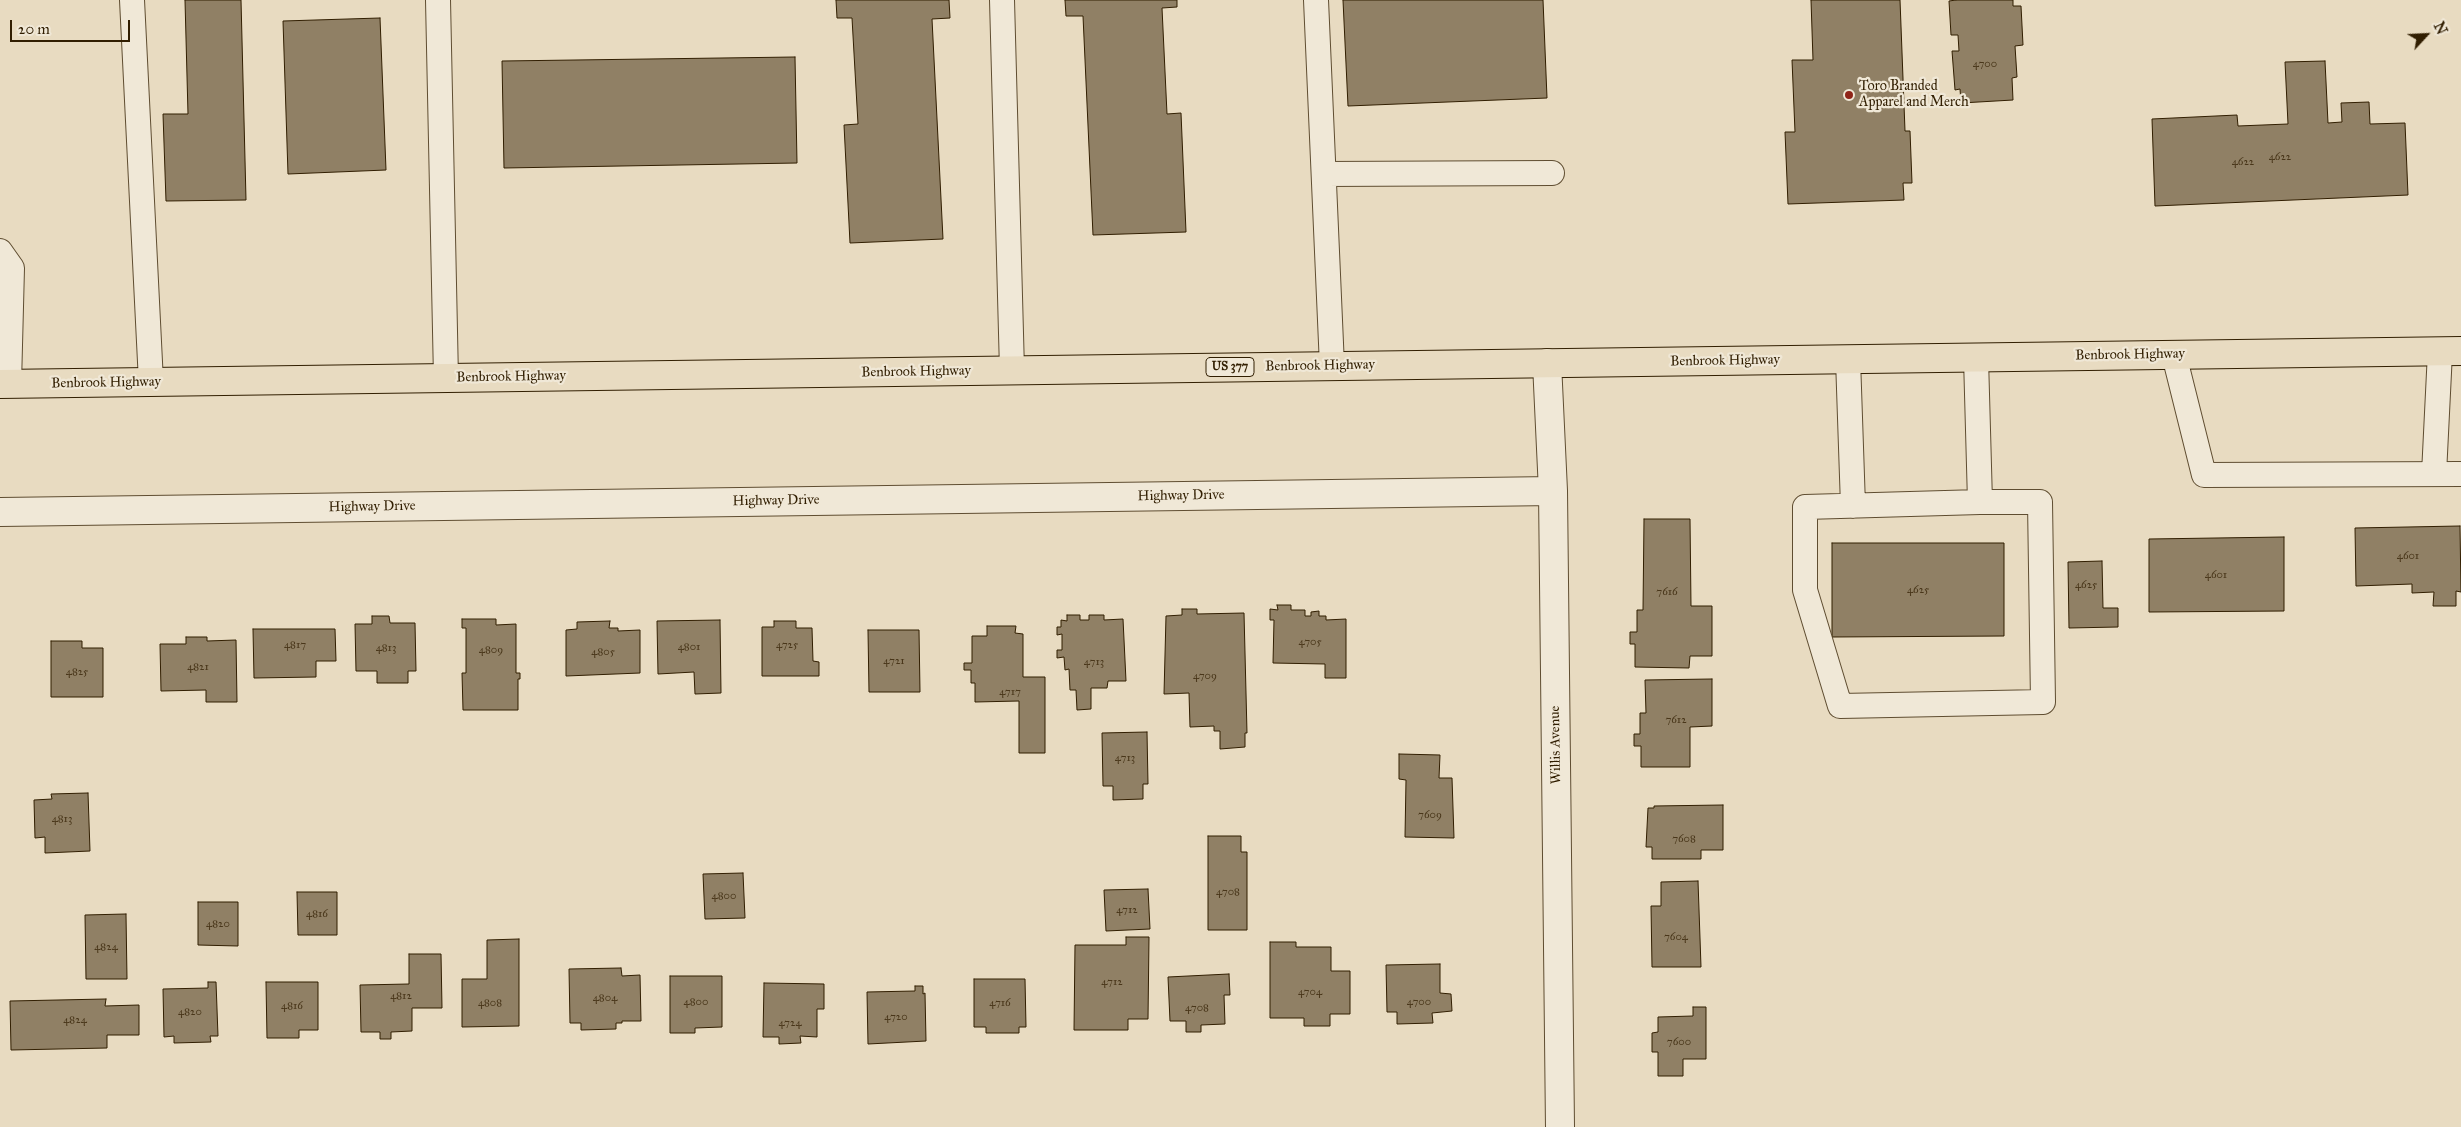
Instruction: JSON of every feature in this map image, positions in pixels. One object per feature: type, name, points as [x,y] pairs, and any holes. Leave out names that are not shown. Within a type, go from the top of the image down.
[{"type":"main road","name":"Benbrook Highway","points":[[5,384],[2450,351]]},
{"type":"street","name":"Willis Avenue","points":[[1547,363],[1553,491],[1560,1127]]},
{"type":"street","name":"Highway Drive","points":[[0,512],[1553,491]]},
{"type":"lane","points":[[132,0],[151,382]]},
{"type":"lane","points":[[438,0],[446,378]]},
{"type":"lane","points":[[1002,0],[1012,370]]},
{"type":"lane","points":[[1316,0],[1332,366]]},
{"type":"lane","points":[[1324,174],[1552,173]]},
{"type":"lane","points":[[0,251],[12,268],[5,384]]},
{"type":"lane","points":[[2434,474],[2450,351]]},
{"type":"lane","points":[[2174,355],[2204,475],[2461,474]]},
{"type":"lane","points":[[1976,358],[1980,502]]},
{"type":"lane","points":[[1848,359],[1854,506]]},
{"type":"lane","points":[[1980,502],[2040,502],[2043,702],[1840,706],[1805,590],[1805,507],[1980,502]]},
{"type":"building","points":[[185,0],[241,0],[246,200],[166,201],[163,114],[188,114]]},
{"type":"building","points":[[836,0],[949,0],[950,18],[932,19],[943,239],[850,243],[844,125],[858,124],[852,18],[837,18]]},
{"type":"building","points":[[1065,0],[1177,0],[1177,7],[1162,8],[1167,114],[1181,113],[1186,232],[1093,235],[1083,16],[1066,16]]},
{"type":"building","points":[[1343,0],[1543,0],[1547,98],[1348,106]]},
{"type":"building","name":"Toro Branded Apparel and Merch","points":[[1811,0],[1900,0],[1905,131],[1910,131],[1912,183],[1903,183],[1904,200],[1788,204],[1785,132],[1795,132],[1792,60],[1813,60]]},
{"type":"building","points":[[2013,0],[2013,6],[2021,6],[2023,45],[2015,46],[2017,77],[2012,78],[2013,100],[1961,103],[1960,89],[1955,90],[1952,51],[1959,51],[1958,35],[1951,35],[1949,1]]},
{"type":"building","points":[[380,18],[386,170],[288,174],[283,21]]},
{"type":"building","points":[[795,57],[797,163],[504,168],[502,61]]},
{"type":"building","points":[[2325,61],[2328,123],[2342,122],[2341,103],[2369,102],[2370,124],[2405,123],[2408,195],[2155,206],[2152,119],[2237,115],[2238,126],[2288,124],[2285,62]]},
{"type":"building","points":[[1644,519],[1690,519],[1691,606],[1712,606],[1712,656],[1690,656],[1689,668],[1635,667],[1635,644],[1630,644],[1630,632],[1637,632],[1637,610],[1643,610]]},
{"type":"building","points":[[2460,526],[2461,592],[2456,591],[2456,606],[2433,606],[2434,592],[2412,593],[2412,584],[2356,586],[2355,528]]},
{"type":"building","points":[[2284,537],[2284,611],[2149,612],[2149,539]]},
{"type":"building","points":[[1832,543],[2004,543],[2004,636],[1832,637]]},
{"type":"building","points":[[2102,561],[2103,608],[2118,608],[2118,627],[2069,628],[2068,562]]},
{"type":"building","points":[[1277,605],[1291,605],[1291,610],[1305,610],[1305,616],[1311,616],[1311,612],[1319,611],[1319,616],[1326,616],[1326,620],[1346,619],[1346,678],[1325,678],[1325,664],[1273,663],[1274,620],[1270,620],[1270,609],[1278,610]]},
{"type":"building","points":[[1182,609],[1197,609],[1197,614],[1244,613],[1247,733],[1245,733],[1245,747],[1220,749],[1220,731],[1214,731],[1214,726],[1190,727],[1189,693],[1164,694],[1166,616],[1182,615]]},
{"type":"building","points":[[1067,615],[1080,615],[1080,620],[1089,620],[1089,615],[1104,615],[1104,620],[1123,619],[1126,681],[1108,681],[1107,688],[1091,688],[1091,709],[1077,710],[1076,690],[1070,690],[1069,669],[1065,670],[1064,657],[1057,658],[1057,650],[1062,650],[1062,634],[1057,635],[1057,627],[1061,627],[1061,620],[1067,621]]},
{"type":"building","points":[[372,616],[389,616],[390,623],[415,623],[416,671],[408,671],[408,683],[377,683],[377,671],[356,671],[355,624],[372,624]]},
{"type":"building","points":[[462,619],[496,619],[496,625],[516,624],[516,673],[520,673],[520,679],[518,679],[518,710],[463,710],[462,673],[466,673],[466,628],[462,628]]},
{"type":"building","points":[[720,620],[721,693],[695,694],[694,672],[658,674],[657,621]]},
{"type":"building","points":[[610,621],[609,628],[618,628],[618,631],[640,630],[640,673],[566,676],[566,630],[577,629],[577,622]]},
{"type":"building","points":[[774,621],[796,621],[796,628],[812,628],[813,661],[819,662],[819,676],[762,676],[762,627],[774,627]]},
{"type":"building","points":[[987,626],[1016,626],[1015,633],[1023,634],[1023,677],[1045,677],[1045,753],[1019,753],[1019,701],[975,702],[975,683],[971,683],[971,670],[964,670],[964,663],[972,663],[972,636],[987,636]]},
{"type":"building","points":[[253,629],[335,629],[336,661],[316,661],[316,677],[254,678]]},
{"type":"building","points":[[868,630],[919,630],[920,692],[869,692]]},
{"type":"building","points":[[186,637],[207,637],[207,641],[236,640],[237,702],[206,702],[206,690],[161,691],[160,644],[186,644]]},
{"type":"building","points":[[51,641],[82,641],[82,648],[103,648],[103,697],[51,697]]},
{"type":"building","points":[[1712,679],[1712,726],[1690,727],[1690,767],[1641,767],[1641,746],[1634,746],[1634,734],[1640,734],[1640,713],[1646,713],[1645,680]]},
{"type":"building","points":[[1147,732],[1148,784],[1143,784],[1143,799],[1113,800],[1113,786],[1103,786],[1102,733]]},
{"type":"building","points":[[1399,754],[1440,755],[1439,778],[1452,778],[1454,838],[1405,837],[1406,780],[1399,779]]},
{"type":"building","points":[[88,793],[90,851],[45,853],[45,837],[35,838],[34,800],[52,799],[51,794]]},
{"type":"building","points":[[1723,805],[1723,850],[1701,850],[1701,859],[1652,859],[1652,847],[1646,847],[1648,808],[1654,808],[1654,806]]},
{"type":"building","points":[[1208,836],[1241,836],[1241,852],[1247,852],[1247,930],[1208,930]]},
{"type":"building","points":[[743,873],[745,918],[705,919],[703,874]]},
{"type":"building","points":[[1698,881],[1701,967],[1652,967],[1651,906],[1661,906],[1661,882]]},
{"type":"building","points":[[1148,889],[1150,929],[1106,931],[1104,890]]},
{"type":"building","points":[[297,892],[337,892],[337,935],[298,935]]},
{"type":"building","points":[[198,902],[238,902],[238,946],[198,945]]},
{"type":"building","points":[[126,914],[127,979],[86,979],[85,915]]},
{"type":"building","points":[[1126,937],[1149,937],[1148,1019],[1128,1019],[1128,1030],[1074,1030],[1075,945],[1126,945]]},
{"type":"building","points":[[519,939],[519,1026],[462,1027],[462,979],[487,979],[487,940]]},
{"type":"building","points":[[1270,942],[1296,942],[1296,947],[1331,947],[1331,971],[1350,971],[1350,1014],[1330,1014],[1330,1026],[1304,1026],[1304,1018],[1270,1018]]},
{"type":"building","points":[[409,954],[441,954],[442,1008],[412,1008],[412,1031],[391,1032],[391,1039],[380,1039],[380,1032],[361,1032],[360,985],[409,984]]},
{"type":"building","points":[[1440,964],[1440,993],[1451,994],[1452,1011],[1432,1013],[1433,1023],[1397,1024],[1397,1012],[1387,1012],[1386,965]]},
{"type":"building","points":[[621,968],[622,976],[640,975],[641,1021],[622,1021],[622,1023],[616,1023],[616,1029],[581,1030],[581,1023],[570,1023],[569,969]]},
{"type":"building","points":[[1229,974],[1230,995],[1224,995],[1225,1024],[1201,1025],[1201,1032],[1186,1032],[1186,1021],[1170,1021],[1168,977]]},
{"type":"building","points":[[670,976],[722,976],[722,1027],[695,1028],[695,1033],[670,1033]]},
{"type":"building","points":[[974,979],[1025,979],[1026,1027],[1019,1027],[1019,1033],[986,1033],[986,1027],[974,1027]]},
{"type":"building","points":[[208,982],[216,982],[218,1036],[210,1036],[211,1042],[174,1043],[174,1036],[164,1037],[163,989],[208,988]]},
{"type":"building","points":[[266,982],[318,982],[318,1030],[299,1030],[299,1038],[267,1038]]},
{"type":"building","points":[[764,983],[824,984],[824,1009],[817,1009],[817,1037],[800,1036],[801,1043],[779,1044],[779,1037],[763,1037]]},
{"type":"building","points":[[915,986],[923,986],[923,994],[925,993],[926,1041],[868,1044],[867,992],[915,991]]},
{"type":"building","points":[[106,999],[105,1006],[139,1005],[139,1035],[107,1035],[107,1048],[11,1050],[10,1001]]},
{"type":"building","points":[[1693,1007],[1706,1007],[1706,1059],[1683,1059],[1683,1076],[1658,1076],[1658,1052],[1652,1052],[1652,1033],[1658,1032],[1658,1017],[1693,1016]]},
{"type":"place","name":"Toro Branded Apparel and Merch","points":[[1849,95]]}]
